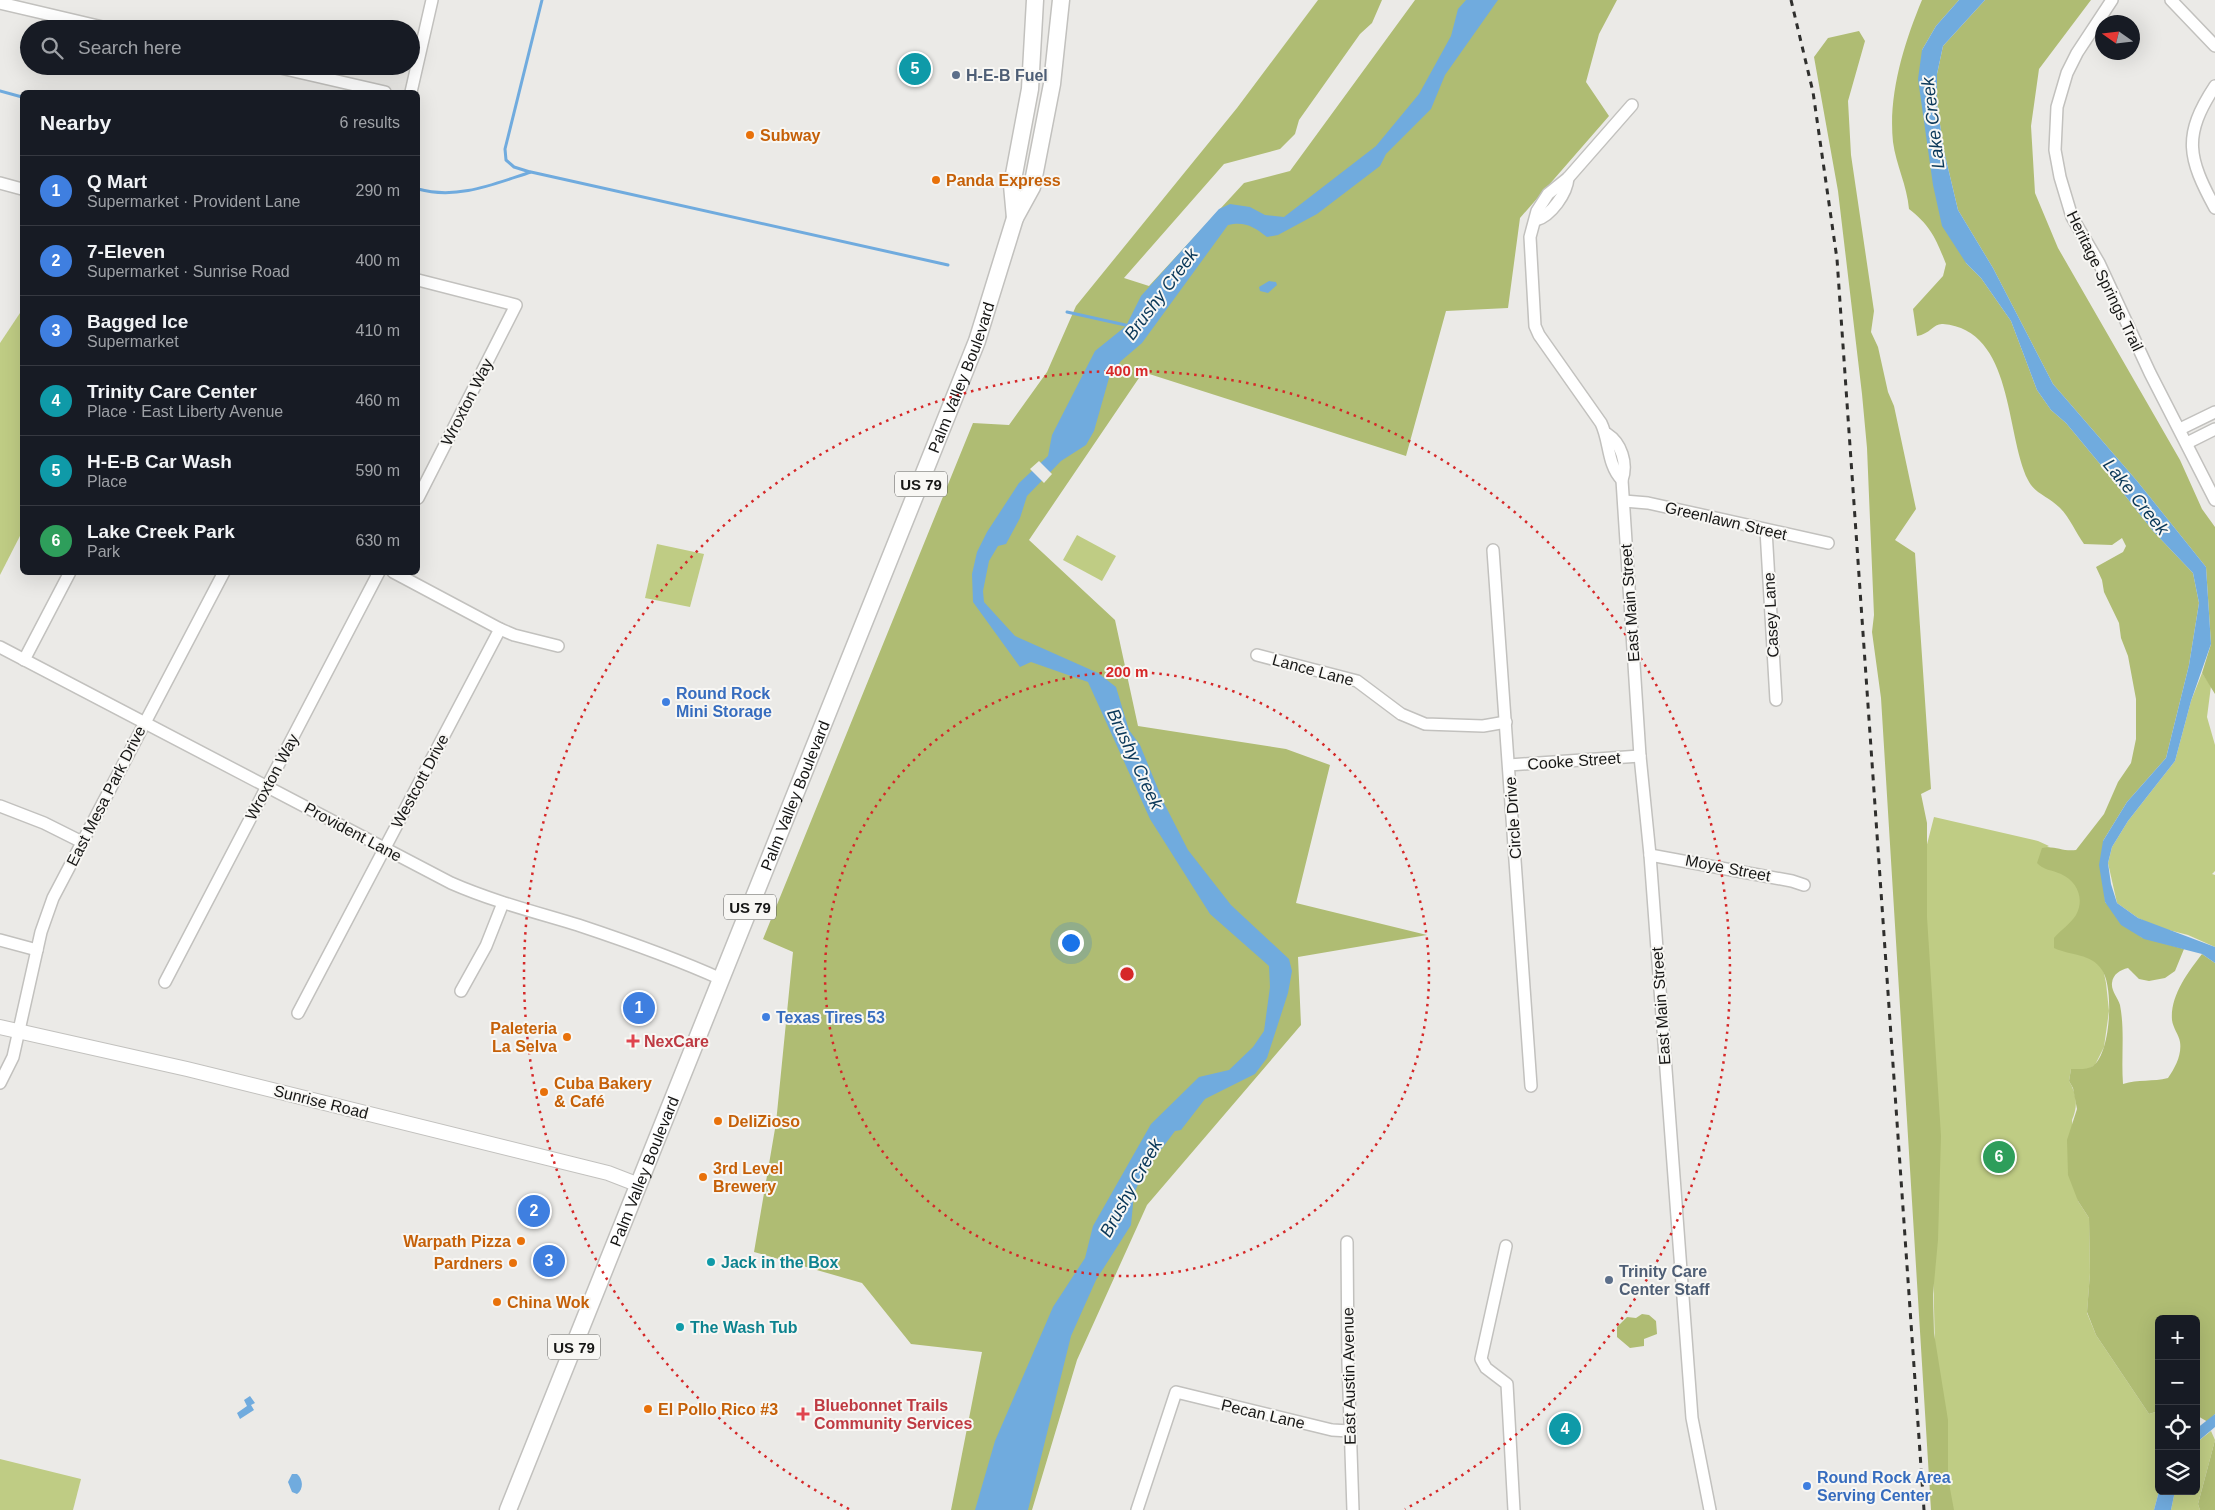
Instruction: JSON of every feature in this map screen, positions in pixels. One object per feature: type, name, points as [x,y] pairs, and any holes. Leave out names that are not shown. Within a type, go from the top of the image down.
[{"type":"highway","name":"Palm Valley Boulevard","points":[[1015,218],[1012,185],[1030,89],[1035,0]]},
{"type":"highway","name":"Palm Valley Boulevard","points":[[508,1510],[970,359],[994,293],[1015,218],[1032,187],[1052,84],[1061,0]]},
{"type":"main road","name":"Sunrise Road","points":[[0,1027],[295,1095],[608,1173],[639,1184]]},
{"type":"street","points":[[420,53],[432,0]]},
{"type":"street","name":"Heritage Springs Trail","points":[[2112,0],[2076,53],[2067,73],[2057,107],[2055,150],[2060,177],[2072,217],[2099,263],[2150,373],[2215,500]]},
{"type":"street","points":[[2171,0],[2215,46]]},
{"type":"street","points":[[0,3],[73,20]]},
{"type":"street","points":[[311,75],[376,90]]},
{"type":"street","points":[[411,90],[415,75]]},
{"type":"street","points":[[2215,86],[2197,118],[2192,138],[2197,175],[2215,208]]},
{"type":"street","name":"East Main Street","points":[[1632,105],[1568,178],[1567,186],[1546,216],[1536,220],[1530,237],[1535,326],[1546,346],[1596,414],[1606,434],[1618,446],[1624,462],[1622,480],[1640,756],[1650,855],[1692,1418],[1710,1510]]},
{"type":"street","points":[[0,184],[20,189]]},
{"type":"street","name":"Wroxton Way","points":[[420,281],[516,305],[420,494]]},
{"type":"street","points":[[2180,429],[2215,412]]},
{"type":"street","points":[[2187,442],[2215,429]]},
{"type":"street","name":"Greenlawn Street","points":[[1624,501],[1648,503],[1828,543]]},
{"type":"street","name":"Casey Lane","points":[[1766,530],[1776,700]]},
{"type":"street","name":"Circle Drive","points":[[1493,550],[1531,1086]]},
{"type":"street","points":[[24,660],[68,575]]},
{"type":"street","name":"East Mesa Park Drive","points":[[0,1083],[13,1057],[41,932],[53,898],[222,575]]},
{"type":"street","name":"Wroxton Way","points":[[165,982],[377,575]]},
{"type":"street","points":[[399,575],[500,629],[514,635],[558,646]]},
{"type":"street","name":"Westcott Drive","points":[[298,1013],[500,629]]},
{"type":"street","name":"Provident Lane","points":[[0,647],[451,883],[503,903],[579,926],[692,965],[722,979]]},
{"type":"street","name":"Lance Lane","points":[[1257,656],[1357,680],[1401,714],[1425,724],[1483,726],[1506,722]]},
{"type":"street","name":"Cooke Street","points":[[1509,765],[1640,756]]},
{"type":"street","points":[[0,806],[44,823],[82,842]]},
{"type":"street","name":"Moye Street","points":[[1650,855],[1804,885]]},
{"type":"street","points":[[461,990],[486,946],[503,903]]},
{"type":"street","points":[[0,940],[37,950]]},
{"type":"street","name":"East Austin Avenue","points":[[1347,1242],[1353,1510]]},
{"type":"street","points":[[1506,1246],[1481,1359],[1486,1368],[1507,1384],[1514,1510]]},
{"type":"street","name":"Pecan Lane","points":[[1137,1510],[1176,1392],[1332,1430],[1350,1431]]},
{"type":"green space","points":[[1318,0],[1382,0],[1372,23],[1360,34],[1299,120],[1295,134],[1280,149],[1224,164],[1124,278],[1149,286],[1244,183],[1290,171],[1415,0],[1617,0],[1599,34],[1586,82],[1609,116],[1520,218],[1508,308],[1446,311],[1406,456],[1143,372],[1029,540],[1115,620],[1138,726],[1286,749],[1330,765],[1296,903],[1427,935],[1298,957],[1301,1025],[1147,1205],[1077,1360],[1032,1510],[951,1510],[982,1352],[911,1344],[862,1283],[754,1252],[776,1123],[793,952],[763,939],[973,423],[1009,425],[1047,372],[1076,306],[1237,108]]},
{"type":"green space","points":[[1922,0],[1959,0],[1936,26],[1922,50],[1966,263],[1981,278],[2011,321],[2037,390],[2051,410],[2066,423],[2153,531],[2193,573],[2199,603],[2189,665],[2166,758],[2127,802],[2103,841],[2105,902],[2141,937],[2184,949],[2175,971],[2165,978],[2149,981],[2139,979],[2128,968],[2120,971],[2114,977],[2112,983],[2120,1005],[2123,1034],[2123,1084],[2168,1078],[2180,1052],[2179,1039],[2172,1020],[2172,1011],[2177,993],[2186,976],[2202,954],[2215,963],[2215,1414],[2208,1422],[2200,1417],[2200,1315],[2155,1315],[2155,1412],[2149,1414],[2096,1335],[2087,1312],[2090,1273],[2089,1218],[2078,1201],[2068,1175],[2067,1140],[2077,1109],[2073,1088],[2069,1081],[2071,1069],[2083,1069],[2093,1066],[2104,1048],[2109,1020],[2108,990],[2106,978],[2102,970],[2092,961],[2054,948],[2054,938],[2071,921],[2079,909],[2078,891],[2067,877],[2045,869],[2037,863],[2042,848],[2051,847],[2076,850],[2104,814],[2118,782],[2131,763],[2136,739],[2136,699],[2128,656],[2121,638],[2119,623],[2104,592],[2102,580],[2096,567],[2123,552],[2126,546],[2122,538],[2112,545],[2084,544],[2063,511],[2038,492],[2028,480],[2021,460],[2004,387],[1995,364],[1983,344],[1966,330],[1943,324],[1937,325],[1917,336],[1913,309],[1943,276],[1946,264],[1928,227],[1909,209],[1894,150],[1892,124],[1895,88],[1909,34]]},
{"type":"green space","points":[[1985,0],[2091,0],[2039,69],[2031,126],[2035,193],[2058,248],[2180,460],[2202,509],[2215,527],[2215,694],[2202,673],[2211,644],[2206,567],[2137,481],[2053,384],[1993,268],[1958,210],[1944,151],[1937,104],[1937,74],[1943,46]]},
{"type":"green space","points":[[1859,31],[1865,41],[1848,101],[1851,155],[1874,311],[1871,332],[1878,347],[1888,392],[1894,406],[1916,509],[1895,540],[1915,553],[1931,789],[1921,794],[1927,823],[1927,917],[1941,1136],[1938,1240],[1933,1294],[1934,1333],[1948,1420],[1948,1478],[1954,1510],[1931,1510],[1881,698],[1872,632],[1874,615],[1867,448],[1838,191],[1814,57],[1828,38]]},
{"type":"green space","points":[[20,313],[20,536],[0,575],[0,343]]},
{"type":"green space","points":[[1077,535],[1116,556],[1102,581],[1063,560]]},
{"type":"green space","points":[[657,544],[704,554],[690,607],[645,598]]},
{"type":"green space","points":[[2202,673],[2211,686],[2207,717],[2215,745],[2215,871],[2212,874],[2215,875],[2215,947],[2188,935],[2157,927],[2138,918],[2117,903],[2108,863],[2112,847],[2128,821],[2175,761],[2191,701]]},
{"type":"green space","points":[[1934,817],[2038,841],[2049,846],[2047,847],[2080,857],[2106,983],[2109,1011],[2104,1047],[2095,1065],[2088,1069],[2071,1069],[2069,1081],[2076,1100],[2072,1120],[2078,1201],[2089,1218],[2090,1273],[2087,1313],[2096,1335],[2149,1414],[2155,1412],[2155,1495],[2158,1495],[2154,1510],[1939,1510],[1923,860]]},
{"type":"green space","points":[[1642,1314],[1649,1315],[1656,1321],[1657,1334],[1644,1339],[1644,1346],[1630,1348],[1617,1337],[1617,1327],[1627,1317],[1636,1318]]},
{"type":"green space","points":[[2211,1431],[2215,1440],[2198,1504],[2200,1510],[2171,1510],[2174,1495],[2200,1495],[2200,1440]]},
{"type":"green space","points":[[2215,1440],[2215,1510],[2200,1510],[2198,1504]]},
{"type":"green space","points":[[0,1459],[81,1479],[73,1510],[0,1510]]},
{"type":"water","name":"Brushy Creek","points":[[1466,0],[1498,0],[1445,75],[1431,109],[1386,154],[1380,166],[1317,214],[1278,235],[1267,237],[1258,230],[1244,224],[1228,225],[1142,343],[1121,361],[1109,378],[1094,431],[1086,445],[1061,461],[1027,496],[1020,518],[1006,544],[998,546],[989,561],[983,591],[984,602],[1015,636],[1098,673],[1116,687],[1129,730],[1140,745],[1163,801],[1188,850],[1231,905],[1289,959],[1292,971],[1288,993],[1267,1058],[1255,1074],[1205,1099],[1181,1130],[1175,1131],[1142,1175],[1134,1194],[1131,1225],[1096,1280],[1071,1336],[1028,1510],[975,1510],[995,1441],[1053,1307],[1085,1258],[1093,1226],[1151,1124],[1199,1077],[1229,1070],[1253,1047],[1264,1031],[1270,987],[1269,966],[1210,914],[1150,819],[1088,682],[1031,662],[1020,667],[973,602],[972,574],[977,552],[987,532],[1019,483],[1048,456],[1052,435],[1095,351],[1126,326],[1141,296],[1219,209],[1230,204],[1250,207],[1265,215],[1284,217],[1376,146],[1419,94],[1451,36],[1458,9]]},
{"type":"water","name":"Lake Creek","points":[[1959,0],[1985,0],[1943,46],[1937,74],[1937,104],[1944,151],[1958,210],[1993,268],[2053,384],[2137,481],[2206,567],[2211,644],[2191,701],[2175,761],[2128,821],[2112,847],[2108,863],[2111,884],[2117,903],[2138,918],[2215,947],[2215,963],[2202,954],[2144,939],[2121,925],[2105,902],[2099,865],[2103,841],[2127,802],[2166,758],[2189,665],[2199,603],[2193,573],[2153,531],[2066,423],[2051,410],[2037,390],[2011,321],[1981,278],[1966,263],[1942,226],[1933,185],[1918,79],[1922,50],[1936,26]]},
{"type":"water","points":[[1269,281],[1276,282],[1277,285],[1268,293],[1260,291],[1259,287]]},
{"type":"water","points":[[250,1396],[255,1403],[251,1405],[254,1410],[240,1419],[237,1413],[247,1406],[244,1400]]},
{"type":"water","points":[[2215,1414],[2215,1427],[2200,1440],[2200,1426]]},
{"type":"water","points":[[292,1474],[297,1474],[301,1481],[302,1487],[297,1494],[292,1492],[288,1482]]},
{"type":"water","points":[[2158,1495],[2174,1495],[2171,1510],[2154,1510]]},
{"type":"pier","points":[[1039,461],[1052,474],[1044,483],[1030,469]]},
{"type":"waterway","points":[[530,172],[514,167],[506,160],[505,149],[542,0]]},
{"type":"waterway","points":[[0,91],[20,96]]},
{"type":"waterway","points":[[420,189],[447,193],[461,192],[489,186],[531,172],[948,265]]},
{"type":"waterway","name":"Brushy Creek","points":[[1067,312],[1130,326]]},
{"type":"railway","points":[[1791,0],[1813,92],[1837,259],[1924,1510]]},
{"type":"place","name":"H-E-B Car Wash","points":[[915,69]]},
{"type":"place","name":"H-E-B Fuel","points":[[956,75]]},
{"type":"place","name":"Subway","points":[[750,135]]},
{"type":"place","name":"Panda Express","points":[[936,180]]},
{"type":"place","name":"Round Rock Mini Storage","points":[[666,702]]},
{"type":"place","name":"Q Mart","points":[[639,1008]]},
{"type":"place","name":"Texas Tires 53","points":[[766,1017]]},
{"type":"place","name":"Paleteria La Selva","points":[[567,1037]]},
{"type":"place","name":"NexCare","points":[[633,1041]]},
{"type":"place","name":"Cuba Bakery & Café","points":[[544,1092]]},
{"type":"place","name":"DeliZioso","points":[[718,1121]]},
{"type":"place","name":"Lake Creek Park","points":[[1999,1157]]},
{"type":"place","name":"3rd Level Brewery","points":[[703,1177]]},
{"type":"place","name":"7-Eleven","points":[[534,1211]]},
{"type":"place","name":"Warpath Pizza","points":[[521,1241]]},
{"type":"place","name":"Bagged Ice","points":[[549,1261]]},
{"type":"place","name":"Jack in the Box","points":[[711,1262]]},
{"type":"place","name":"Pardners","points":[[513,1263]]},
{"type":"place","name":"Trinity Care Center Staff","points":[[1609,1280]]},
{"type":"place","name":"China Wok","points":[[497,1302]]},
{"type":"place","name":"The Wash Tub","points":[[680,1327]]},
{"type":"place","name":"El Pollo Rico #3","points":[[648,1409]]},
{"type":"place","name":"Bluebonnet Trails Community Services","points":[[803,1414]]},
{"type":"place","name":"Trinity Care Center","points":[[1565,1429]]},
{"type":"place","name":"Round Rock Area Serving Center","points":[[1807,1486]]}]
